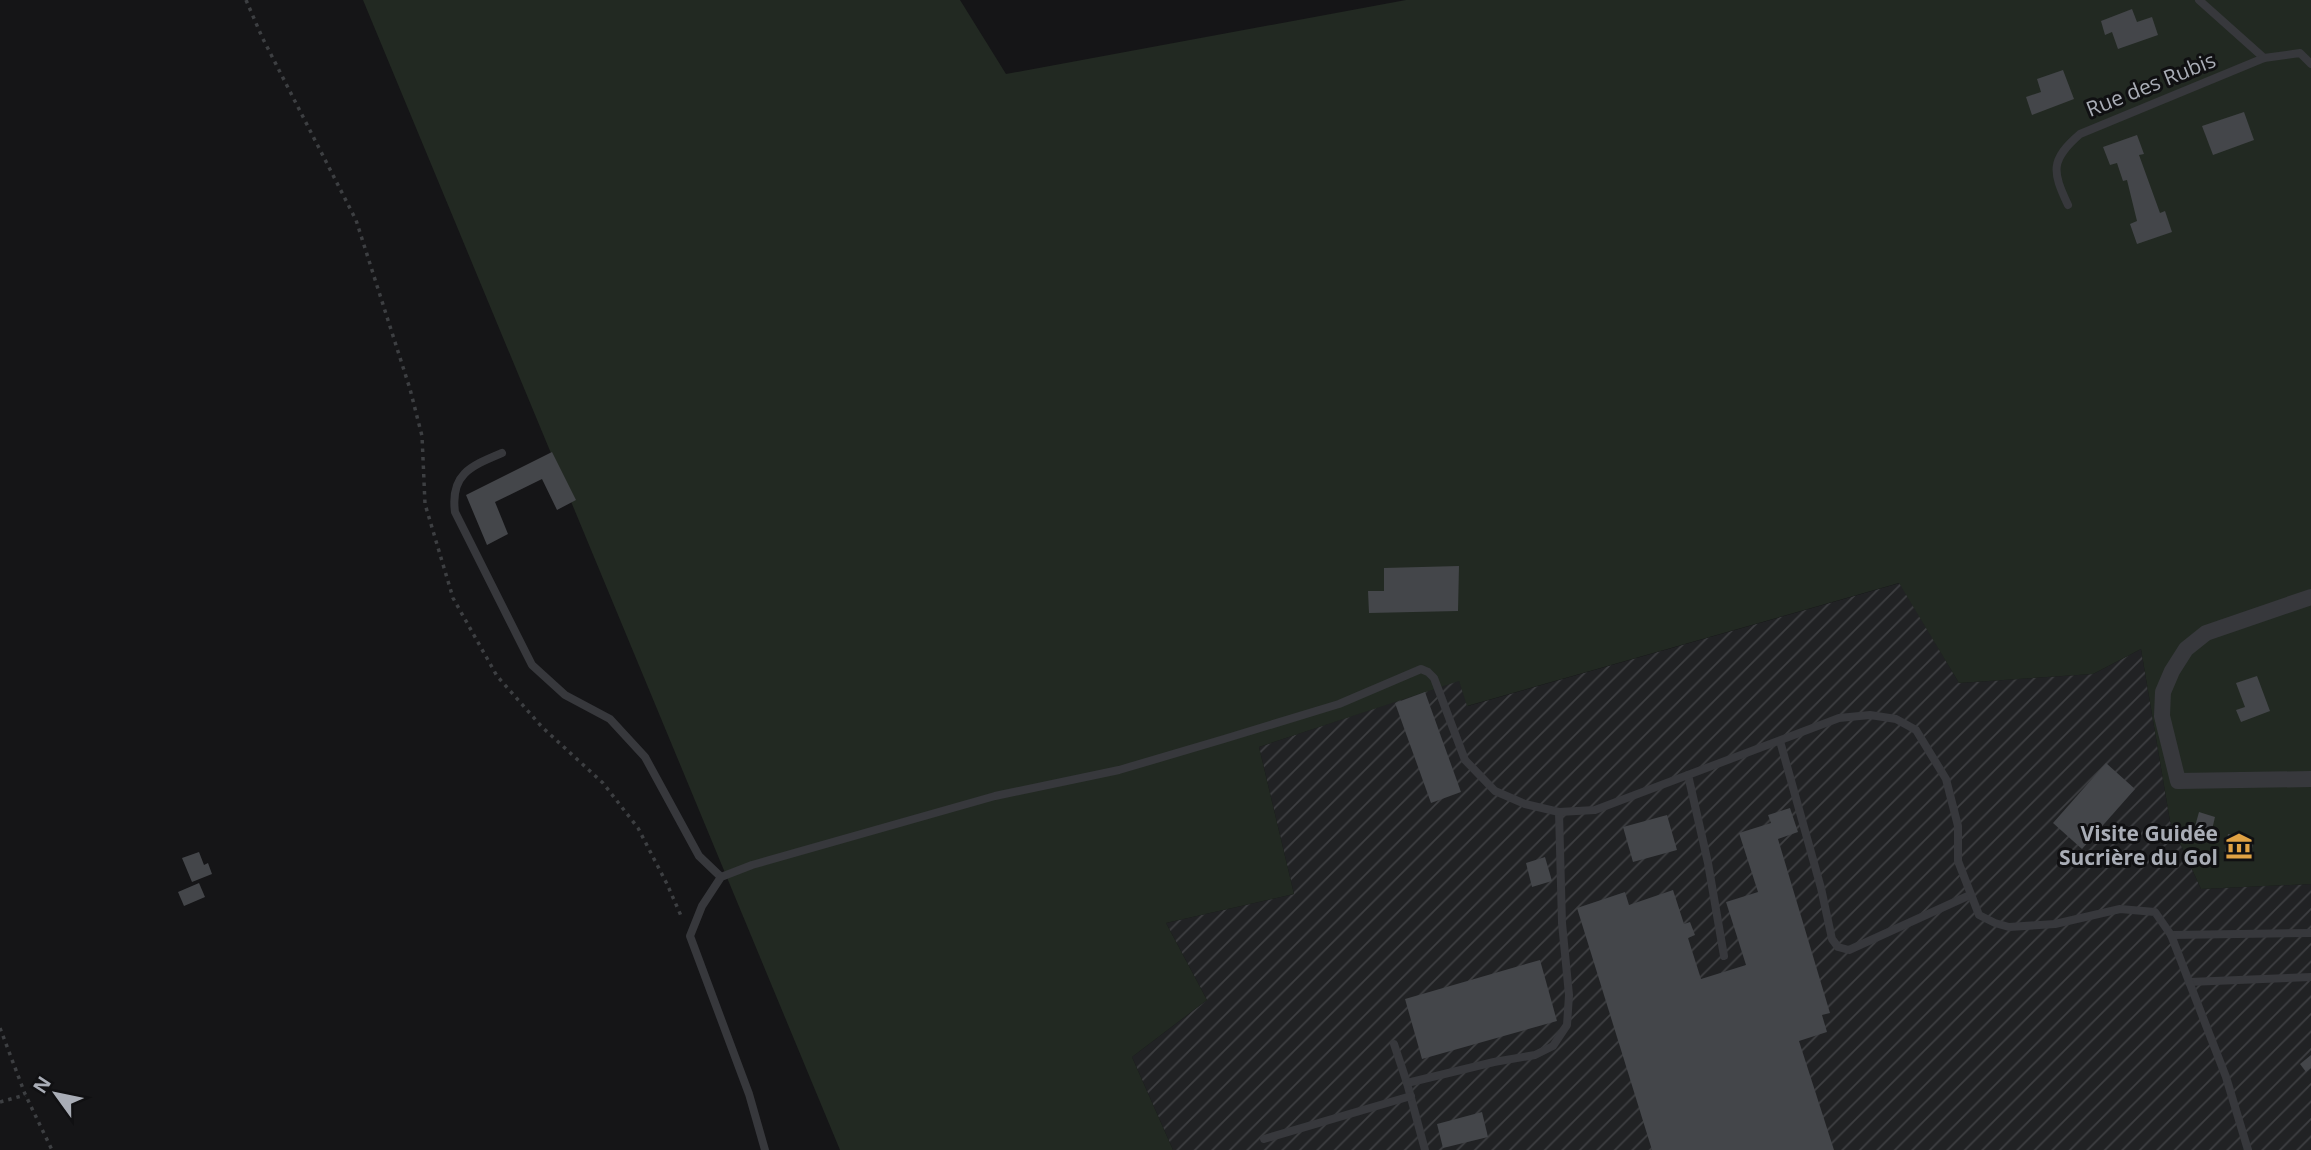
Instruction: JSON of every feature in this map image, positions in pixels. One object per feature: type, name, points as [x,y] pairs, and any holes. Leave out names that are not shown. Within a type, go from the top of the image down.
[{"type":"street","points":[[2311,597],[2207,634],[2186,649],[2163,692],[2162,716],[2178,780],[2311,779]]},
{"type":"lane","points":[[2199,0],[2263,58]]},
{"type":"lane","name":"Rue des Rubis","points":[[2068,205],[2056,172],[2059,158],[2066,146],[2080,134],[2263,58],[2300,53],[2311,64]]},
{"type":"lane","points":[[502,453],[474,464],[458,480],[453,496],[455,512],[499,602],[532,665],[565,695],[610,719],[645,757],[699,856],[721,877]]},
{"type":"lane","points":[[765,1150],[749,1094],[690,936],[702,906],[721,877],[752,865],[995,796],[1119,770],[1211,743],[1339,704],[1421,669],[1434,678],[1465,760],[1495,791],[1525,804],[1559,812],[1595,810],[1839,718],[1870,715],[1896,719],[1916,730],[1946,779],[1958,826],[1958,861],[1979,915],[2009,928],[2054,924],[2120,909],[2155,912],[2171,935],[2226,1077],[2248,1150]]},
{"type":"lane","points":[[1780,741],[1821,888],[1832,939],[1838,947],[1849,950],[1970,895]]},
{"type":"lane","points":[[1688,775],[1708,863],[1724,956]]},
{"type":"lane","points":[[1407,1083],[1535,1055],[1553,1046],[1567,1025],[1569,995],[1562,923],[1559,812]]},
{"type":"lane","points":[[2171,935],[2311,933]]},
{"type":"lane","points":[[2189,982],[2311,977]]},
{"type":"lane","points":[[1394,1044],[1425,1150]]},
{"type":"lane","points":[[1264,1139],[1411,1097]]},
{"type":"path","points":[[0,1028],[25,1094],[52,1150]]},
{"type":"path","points":[[0,1102],[25,1094]]},
{"type":"shaded area","points":[[363,0],[960,0],[1006,74],[1406,0],[2311,0],[2311,884],[2201,889],[2170,821],[2141,649],[2093,674],[1959,683],[1899,583],[1467,706],[1459,681],[1259,747],[1294,894],[1166,923],[1207,1000],[1132,1057],[1173,1150],[840,1150]]},
{"type":"shaded area","points":[[1900,583],[1959,683],[2093,674],[2141,649],[2170,821],[2201,889],[2311,884],[2311,1150],[1173,1150],[1132,1057],[1207,1000],[1166,923],[1294,894],[1259,747],[1459,680],[1468,706]]},
{"type":"building","points":[[2132,9],[2137,22],[2152,17],[2158,35],[2118,49],[2112,32],[2105,35],[2101,21]]},
{"type":"building","points":[[2063,70],[2074,99],[2032,115],[2026,97],[2041,92],[2037,79]]},
{"type":"building","points":[[2244,112],[2254,140],[2213,155],[2202,126]]},
{"type":"building","points":[[2137,135],[2144,154],[2139,155],[2160,213],[2165,211],[2172,232],[2137,244],[2130,224],[2137,221],[2127,180],[2123,181],[2117,163],[2110,165],[2103,147]]},
{"type":"building","points":[[552,452],[576,500],[557,510],[542,479],[495,502],[508,534],[487,545],[466,495]]},
{"type":"building","points":[[1459,566],[1458,611],[1369,613],[1368,591],[1384,591],[1384,568]]},
{"type":"building","points":[[2257,676],[2270,711],[2241,722],[2236,710],[2245,707],[2236,683]]},
{"type":"building","points":[[1425,692],[1461,792],[1431,803],[1395,703]]},
{"type":"building","points":[[2106,763],[2135,789],[2082,849],[2053,823]]},
{"type":"building","points":[[1790,808],[1798,832],[1778,839],[1830,1013],[1822,1015],[1827,1032],[1799,1041],[1834,1150],[1652,1150],[1577,908],[1625,892],[1629,905],[1673,890],[1684,924],[1690,922],[1695,935],[1688,938],[1701,979],[1746,965],[1726,902],[1758,892],[1739,833],[1771,823],[1768,815]]},
{"type":"building","points":[[2199,812],[2215,817],[2211,834],[2194,830]]},
{"type":"building","points":[[1667,815],[1677,850],[1633,862],[1623,827]]},
{"type":"building","name":"Visite Guidée Sucrière du Gol","points":[[2228,834],[2254,839],[2250,858],[2225,853]]},
{"type":"building","points":[[199,852],[204,865],[208,863],[212,874],[192,882],[182,858]]},
{"type":"building","points":[[1545,857],[1552,881],[1532,887],[1526,863]]},
{"type":"building","points":[[199,883],[205,897],[184,906],[178,892]]},
{"type":"building","points":[[1540,960],[1557,1021],[1422,1059],[1405,999]]},
{"type":"building","points":[[2311,1055],[2311,1068],[2306,1072],[2300,1064]]},
{"type":"building","points":[[1482,1112],[1488,1137],[1443,1148],[1437,1124]]},
{"type":"place","name":"Visite Guidée Sucrière du Gol","points":[[2239,846]]}]
